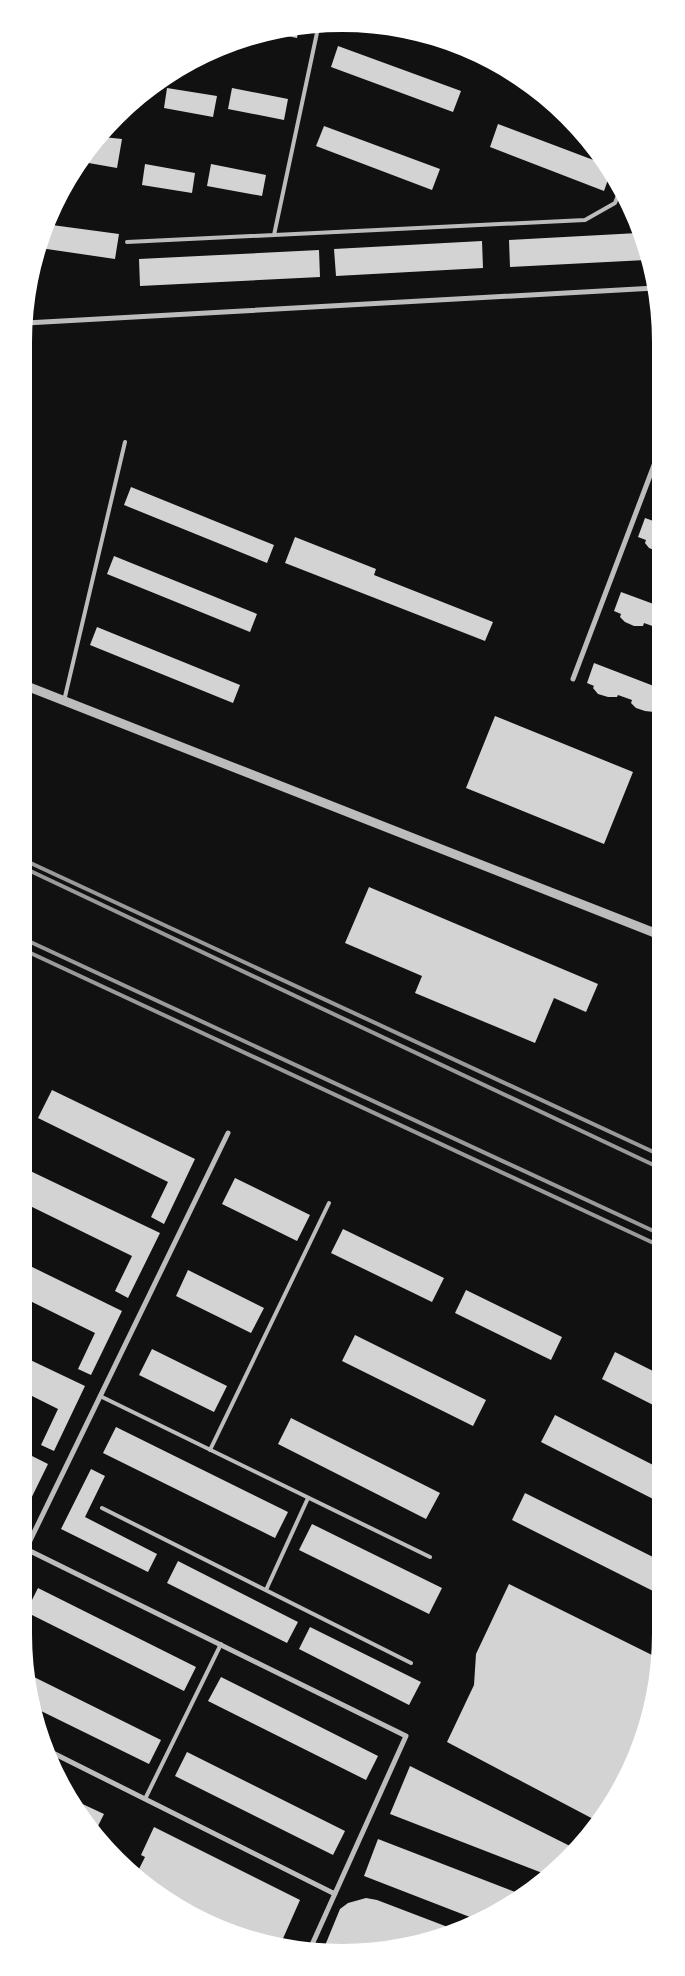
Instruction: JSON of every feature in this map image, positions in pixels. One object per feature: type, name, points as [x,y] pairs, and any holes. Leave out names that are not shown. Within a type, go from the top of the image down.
[{"type":"street","points":[[33,322],[648,288]]},
{"type":"street","points":[[573,679],[652,470]]},
{"type":"street","points":[[32,688],[652,932]]},
{"type":"street","points":[[32,1537],[228,1133]]},
{"type":"street","points":[[32,1554],[406,1736],[313,1942]]},
{"type":"street","points":[[57,1755],[335,1894]]},
{"type":"lane","points":[[274,235],[317,34]]},
{"type":"lane","points":[[127,242],[586,220],[615,203],[617,198]]},
{"type":"lane","points":[[64,701],[126,442]]},
{"type":"lane","points":[[210,1450],[328,1203]]},
{"type":"lane","points":[[100,1396],[430,1557]]},
{"type":"lane","points":[[266,1590],[308,1498]]},
{"type":"lane","points":[[102,1508],[411,1663]]},
{"type":"lane","points":[[145,1799],[220,1644]]},
{"type":"building","points":[[338,46],[461,91],[453,112],[331,67]]},
{"type":"building","points":[[167,88],[217,96],[213,117],[164,108]]},
{"type":"building","points":[[232,88],[288,99],[284,120],[228,109]]},
{"type":"building","points":[[498,124],[592,160],[607,182],[604,191],[490,147]]},
{"type":"building","points":[[324,126],[440,169],[432,190],[316,146]]},
{"type":"building","points":[[109,138],[122,139],[117,168],[90,163]]},
{"type":"building","points":[[145,164],[195,173],[192,193],[142,185]]},
{"type":"building","points":[[211,164],[266,175],[262,196],[207,186]]},
{"type":"building","points":[[55,225],[119,234],[115,259],[47,249]]},
{"type":"building","points":[[632,233],[641,260],[510,267],[509,240]]},
{"type":"building","points":[[482,241],[483,268],[336,276],[334,249]]},
{"type":"building","points":[[319,250],[320,277],[140,286],[139,259]]},
{"type":"building","points":[[131,487],[274,545],[267,563],[124,505]]},
{"type":"building","points":[[645,518],[652,520],[652,549],[645,543],[646,540],[638,537]]},
{"type":"building","points":[[295,537],[376,569],[374,575],[493,622],[485,641],[285,563]]},
{"type":"building","points":[[114,556],[257,614],[250,632],[107,574]]},
{"type":"building","points":[[621,592],[652,603],[652,626],[644,623],[643,626],[634,626],[625,622],[620,617],[621,614],[614,611]]},
{"type":"building","points":[[97,627],[240,685],[233,703],[90,645]]},
{"type":"building","points":[[594,663],[652,685],[652,712],[636,708],[631,703],[632,700],[618,695],[617,697],[608,697],[598,694],[593,688],[594,686],[587,683]]},
{"type":"building","points":[[495,716],[633,772],[604,844],[466,788]]},
{"type":"building","points":[[369,887],[598,984],[586,1012],[554,998],[535,1043],[415,993],[422,976],[345,943]]},
{"type":"building","points":[[52,1090],[195,1159],[164,1224],[151,1217],[168,1182],[38,1118]]},
{"type":"building","points":[[32,1172],[160,1233],[128,1298],[115,1291],[132,1256],[32,1207]]},
{"type":"building","points":[[235,1178],[310,1215],[297,1241],[222,1204]]},
{"type":"building","points":[[343,1229],[444,1278],[432,1302],[331,1253]]},
{"type":"building","points":[[32,1267],[122,1311],[91,1375],[78,1369],[95,1333],[32,1302]]},
{"type":"building","points":[[188,1270],[264,1308],[251,1333],[176,1296]]},
{"type":"building","points":[[466,1290],[562,1337],[551,1360],[455,1313]]},
{"type":"building","points":[[355,1335],[486,1400],[473,1426],[342,1361]]},
{"type":"building","points":[[152,1349],[227,1386],[214,1412],[139,1375]]},
{"type":"building","points":[[615,1352],[652,1370],[652,1404],[602,1379]]},
{"type":"building","points":[[32,1361],[85,1386],[54,1451],[41,1445],[58,1409],[32,1396]]},
{"type":"building","points":[[555,1415],[652,1464],[652,1498],[541,1442]]},
{"type":"building","points":[[291,1418],[440,1493],[426,1519],[278,1444]]},
{"type":"building","points":[[116,1427],[288,1512],[275,1538],[103,1453]]},
{"type":"building","points":[[32,1456],[48,1464],[32,1497]]},
{"type":"building","points":[[91,1469],[105,1476],[85,1517],[157,1554],[148,1572],[61,1529]]},
{"type":"building","points":[[525,1493],[652,1556],[652,1590],[512,1520]]},
{"type":"building","points":[[312,1524],[442,1588],[429,1614],[299,1550]]},
{"type":"building","points":[[178,1561],[298,1622],[287,1643],[167,1583]]},
{"type":"building","points":[[509,1584],[652,1655],[647,1694],[629,1752],[621,1771],[591,1818],[447,1742],[474,1685],[476,1654]]},
{"type":"building","points":[[38,1588],[196,1667],[184,1691],[32,1615],[32,1600]]},
{"type":"building","points":[[310,1627],[421,1682],[409,1705],[299,1649]]},
{"type":"building","points":[[221,1677],[378,1756],[366,1780],[208,1701]]},
{"type":"building","points":[[36,1678],[161,1740],[149,1764],[42,1712]]},
{"type":"building","points":[[187,1752],[345,1831],[333,1855],[175,1776]]},
{"type":"building","points":[[410,1766],[569,1846],[540,1872],[390,1814]]},
{"type":"building","points":[[84,1805],[104,1814],[99,1824]]},
{"type":"building","points":[[154,1827],[300,1900],[283,1938],[262,1933],[224,1920],[187,1902],[139,1868],[145,1857],[141,1855]]},
{"type":"building","points":[[378,1839],[514,1892],[469,1917],[364,1876]]},
{"type":"building","points":[[366,1898],[377,1900],[445,1926],[403,1938],[383,1941],[326,1943],[340,1909],[348,1903]]},
{"type":"railway","points":[[32,864],[652,1151]]},
{"type":"railway","points":[[32,872],[652,1164]]},
{"type":"railway","points":[[32,943],[652,1230]]},
{"type":"railway","points":[[32,954],[652,1242]]}]
